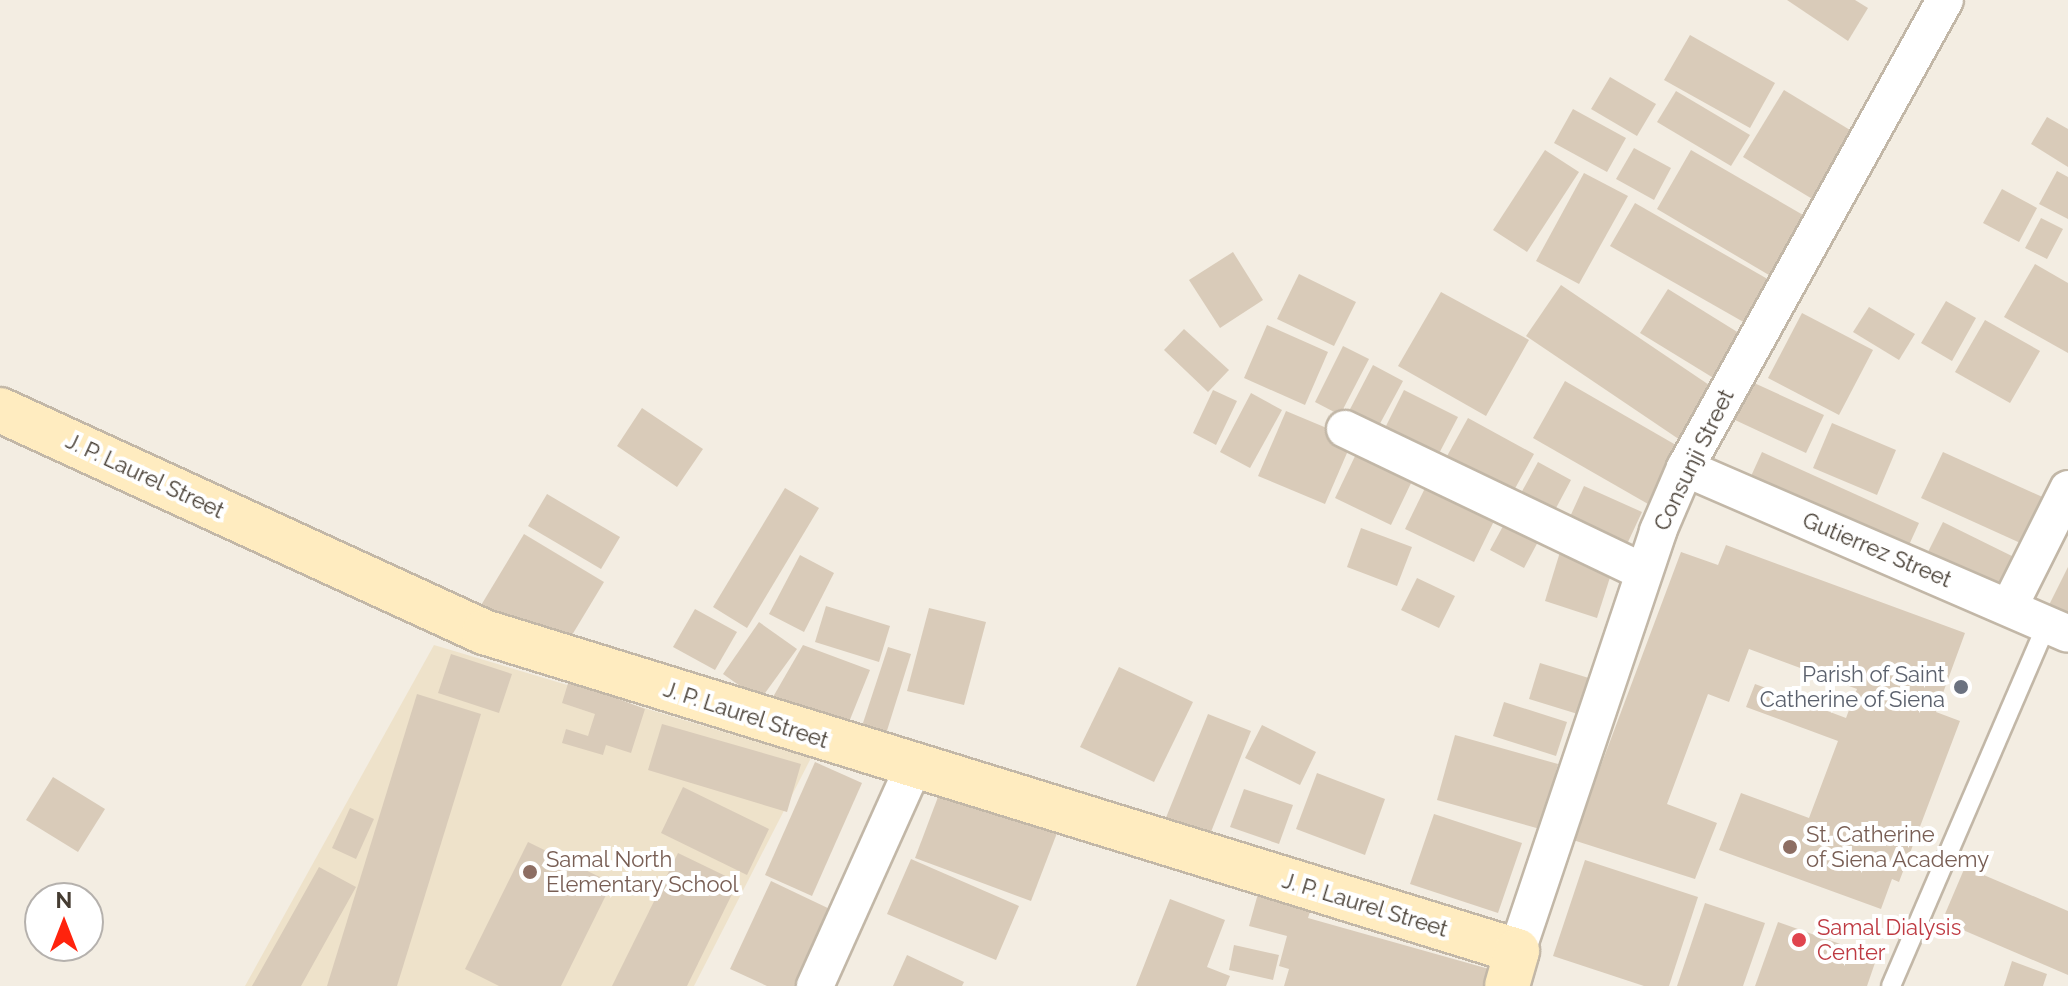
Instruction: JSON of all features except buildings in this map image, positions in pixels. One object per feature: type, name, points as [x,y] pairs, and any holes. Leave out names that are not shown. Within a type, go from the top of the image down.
[{"type":"main road","name":"J. P. Laurel Street","points":[[0,410],[484,632],[913,768],[1520,974]]},
{"type":"street","name":"Consunji Street","points":[[1520,974],[1644,572],[1685,468],[1945,0]]},
{"type":"street","points":[[1345,429],[1644,572]]},
{"type":"street","name":"Gutierrez Street","points":[[1685,468],[2057,629]]},
{"type":"street","points":[[2009,607],[2068,489]]},
{"type":"street","points":[[815,986],[913,768]]},
{"type":"lane","points":[[1891,986],[2057,629]]},
{"type":"shaded area","name":"Samal North Elementary School","points":[[434,645],[811,758],[694,986],[245,986]]},
{"type":"place","name":"Parish of Saint Catherine of Siena","points":[[1961,687]]},
{"type":"place","name":"St. Catherine of Siena Academy","points":[[1790,847]]},
{"type":"place","name":"Samal North Elementary School","points":[[530,872]]},
{"type":"place","name":"Samal Dialysis Center","points":[[1799,940]]}]
